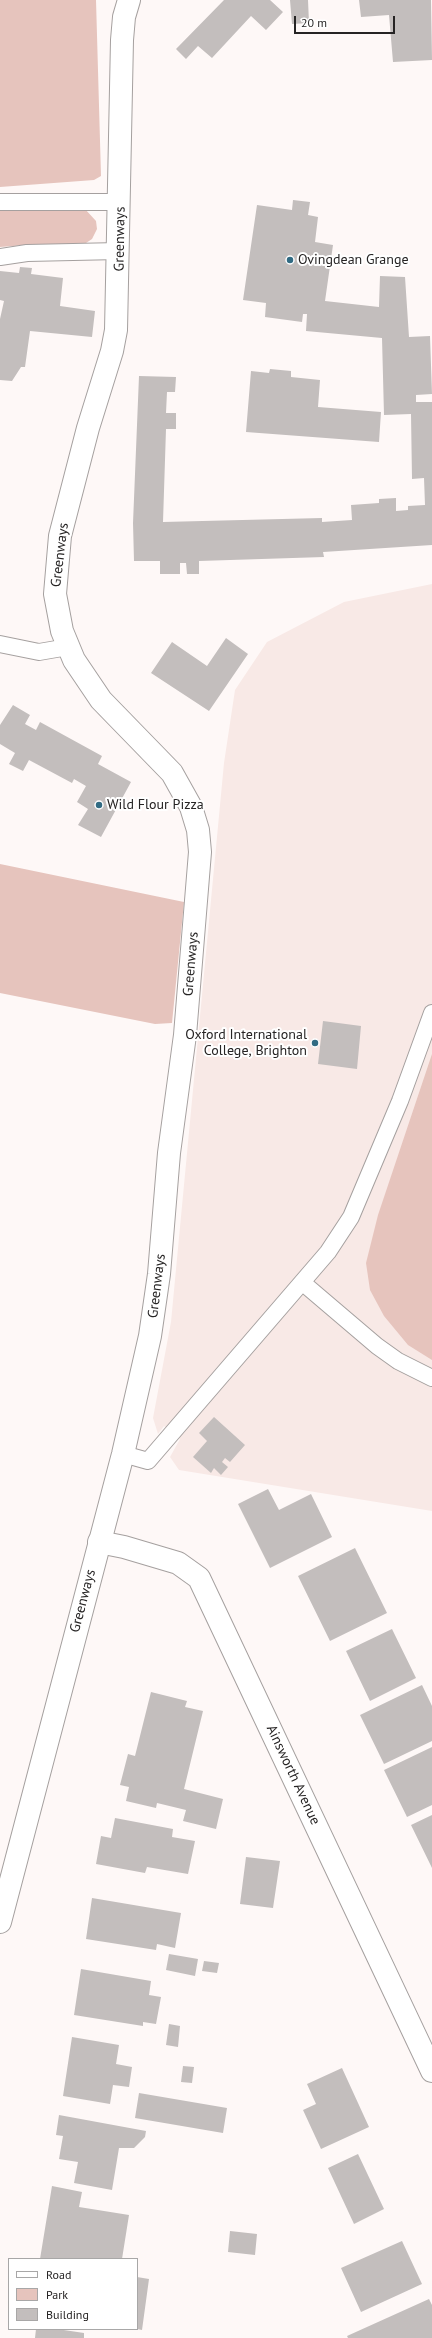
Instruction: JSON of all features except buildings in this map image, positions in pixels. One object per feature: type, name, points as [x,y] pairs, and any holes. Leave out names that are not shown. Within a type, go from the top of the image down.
[{"type":"street","name":"Greenways","points":[[0,1922],[98,1542],[123,1454],[150,1336],[159,1274],[169,1153],[185,1035],[200,852],[198,830],[191,807],[172,773],[101,700],[85,677],[68,647],[58,616],[55,594],[57,554],[88,428],[112,351],[118,302],[122,40],[124,17],[129,0]]},
{"type":"street","name":"Ainsworth Avenue","points":[[98,1542],[124,1547],[178,1563],[199,1578],[432,2071]]},
{"type":"lane","points":[[0,202],[120,202]]},
{"type":"lane","points":[[0,257],[27,253],[119,252]]},
{"type":"lane","points":[[0,644],[39,652],[68,647]]},
{"type":"lane","points":[[123,1454],[148,1461],[303,1283],[328,1252],[351,1217],[400,1101],[432,1013]]},
{"type":"lane","points":[[303,1283],[377,1346],[398,1361],[432,1378]]},
{"type":"shaded area","name":"Oxford International College, Brighton","points":[[432,584],[432,1511],[179,1470],[170,1457],[180,1439],[164,1426],[158,1434],[153,1418],[171,1322],[224,763],[235,690],[267,642],[344,602]]},
{"type":"green space","points":[[0,0],[96,0],[101,176],[94,180],[0,187]]},
{"type":"green space","points":[[0,209],[85,209],[96,221],[97,229],[92,239],[83,245],[26,245],[0,247]]},
{"type":"green space","points":[[0,864],[184,902],[172,1023],[155,1024],[0,993]]},
{"type":"green space","points":[[432,1054],[432,1360],[408,1345],[384,1316],[370,1290],[366,1263],[378,1215]]},
{"type":"place","name":"Ovingdean Grange","points":[[290,260]]},
{"type":"place","name":"Wild Flour Pizza","points":[[99,805]]},
{"type":"place","name":"Oxford International College, Brighton","points":[[315,1043]]}]
